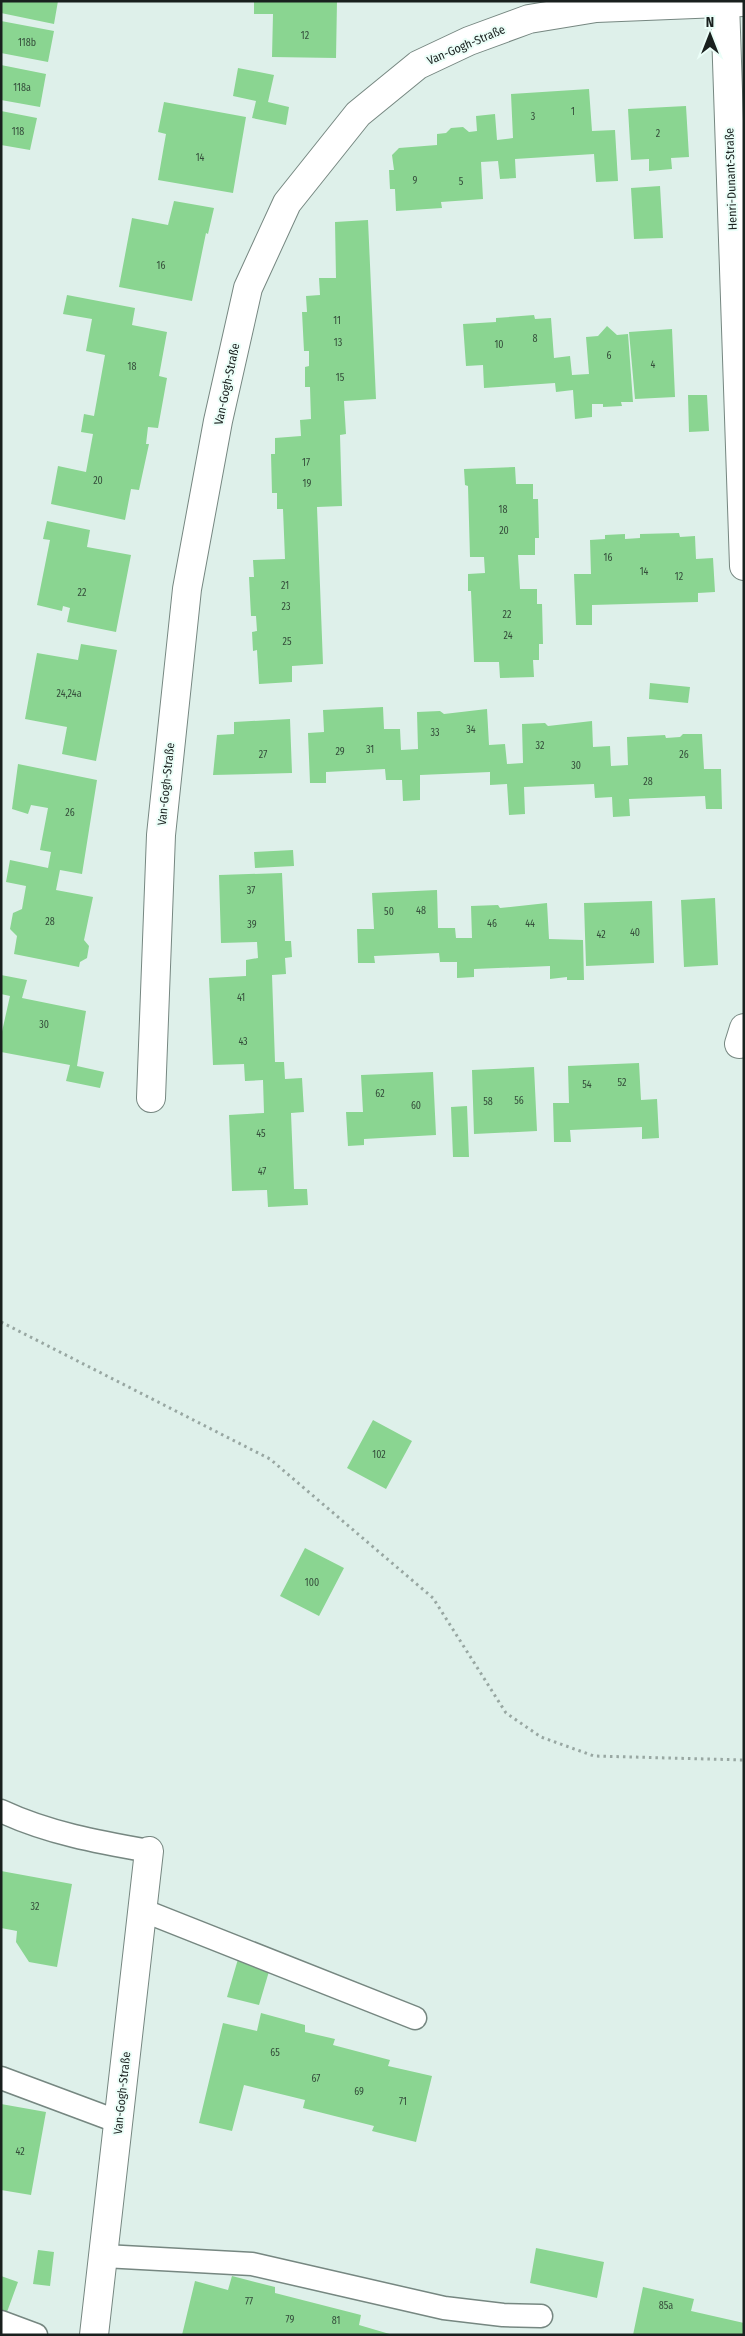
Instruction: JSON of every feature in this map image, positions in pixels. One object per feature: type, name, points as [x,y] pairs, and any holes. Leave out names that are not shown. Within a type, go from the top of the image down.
[{"type":"street","name":"Henri-Dunant-Straße","points":[[725,2],[744,566]]},
{"type":"street","name":"Van-Gogh-Straße","points":[[151,1098],[161,835],[187,589],[218,421],[248,288],[287,203],[358,114],[418,65],[469,41],[529,19],[596,8],[744,2]]},
{"type":"street","name":"Van-Gogh-Straße","points":[[94,2335],[149,1851]]},
{"type":"lane","points":[[1,1811],[22,1821],[90,1841],[149,1851]]},
{"type":"lane","points":[[142,1910],[415,2018]]},
{"type":"lane","points":[[1,2078],[119,2122]]},
{"type":"lane","points":[[104,2256],[252,2264],[444,2308],[541,2316]]},
{"type":"lane","points":[[1,2322],[36,2335]]},
{"type":"path","points":[[1,1322],[270,1459],[433,1598],[506,1713],[541,1737],[594,1756],[744,1760]]},
{"type":"building","points":[[1,1],[58,1],[54,24],[1,13]]},
{"type":"building","points":[[254,1],[337,1],[336,58],[272,57],[273,14],[254,14]]},
{"type":"building","points":[[1,21],[54,31],[48,62],[1,53]]},
{"type":"building","points":[[1,65],[46,74],[40,107],[1,100]]},
{"type":"building","points":[[238,68],[274,75],[268,102],[289,107],[286,125],[252,118],[256,101],[233,96]]},
{"type":"building","points":[[589,89],[592,131],[615,130],[618,181],[596,182],[594,154],[515,159],[516,178],[500,179],[498,161],[481,162],[483,199],[441,202],[442,208],[396,211],[395,189],[390,189],[389,170],[394,170],[392,155],[399,148],[437,145],[437,134],[446,133],[451,128],[463,127],[469,132],[477,131],[476,116],[495,114],[497,140],[513,138],[511,94]]},
{"type":"building","points":[[164,102],[246,117],[233,193],[158,180],[166,134],[158,132]]},
{"type":"building","points":[[686,106],[689,157],[671,158],[672,169],[649,171],[649,159],[631,160],[628,109]]},
{"type":"building","points":[[1,111],[37,118],[30,150],[1,145]]},
{"type":"building","points":[[660,186],[663,238],[634,239],[631,188]]},
{"type":"building","points":[[174,201],[214,208],[208,234],[206,233],[192,301],[119,287],[132,218],[168,225]]},
{"type":"building","points":[[368,220],[376,399],[344,401],[346,434],[340,435],[342,506],[317,507],[323,664],[292,666],[292,682],[259,684],[257,650],[253,651],[252,632],[257,631],[256,616],[251,616],[249,577],[254,577],[253,560],[285,559],[283,509],[277,509],[277,493],[272,493],[271,454],[275,454],[275,438],[301,436],[300,420],[311,419],[310,387],[305,387],[305,367],[309,366],[309,351],[304,351],[302,312],[307,312],[306,296],[320,295],[319,278],[336,278],[335,222]]},
{"type":"building","points":[[67,295],[135,308],[132,325],[167,332],[159,376],[167,378],[158,428],[148,427],[146,444],[149,444],[139,490],[131,489],[125,520],[51,504],[58,466],[86,472],[93,434],[81,432],[84,414],[94,416],[105,355],[86,351],[92,319],[63,314]]},
{"type":"building","points":[[534,315],[535,319],[551,318],[554,358],[570,356],[572,375],[589,374],[586,337],[598,336],[607,326],[617,335],[628,334],[633,402],[621,402],[622,406],[603,407],[603,404],[592,404],[592,417],[575,419],[573,390],[556,392],[555,383],[484,388],[483,365],[466,366],[463,324],[496,322],[496,318]]},
{"type":"building","points":[[672,329],[675,397],[635,399],[629,332]]},
{"type":"building","points":[[688,395],[707,395],[709,431],[689,432]]},
{"type":"building","points":[[515,467],[516,484],[533,484],[533,499],[538,499],[539,538],[535,538],[535,555],[518,555],[520,589],[537,589],[537,604],[542,604],[543,644],[539,644],[539,660],[533,660],[534,677],[500,678],[499,662],[474,662],[471,591],[468,591],[468,574],[485,573],[484,557],[470,557],[468,486],[465,485],[464,469]]},
{"type":"building","points":[[47,521],[90,530],[87,547],[131,555],[116,632],[67,622],[70,608],[63,606],[62,611],[37,605],[50,540],[43,539]]},
{"type":"building","points":[[679,533],[680,537],[695,536],[696,559],[713,558],[715,592],[698,593],[698,602],[592,605],[592,625],[576,625],[574,574],[591,574],[590,540],[605,539],[605,535],[625,534],[625,539],[640,538],[640,534]]},
{"type":"building","points":[[81,644],[117,650],[96,761],[62,754],[67,727],[25,719],[37,653],[78,660]]},
{"type":"building","points":[[650,683],[690,687],[688,703],[649,699]]},
{"type":"building","points":[[383,707],[384,729],[400,729],[401,750],[418,749],[417,712],[440,711],[444,714],[487,709],[489,745],[505,744],[507,764],[523,763],[522,724],[545,723],[548,726],[592,721],[593,747],[610,746],[611,766],[628,765],[627,737],[665,735],[666,738],[680,737],[683,734],[702,734],[704,769],[721,769],[722,809],[706,809],[705,796],[629,799],[630,816],[613,817],[612,797],[595,798],[594,784],[524,787],[525,814],[509,815],[507,784],[490,785],[490,772],[420,775],[420,800],[403,801],[402,780],[386,780],[385,769],[326,772],[326,783],[310,783],[308,733],[324,732],[323,710]]},
{"type":"building","points":[[290,719],[292,773],[213,775],[217,735],[234,734],[234,722]]},
{"type":"building","points":[[18,764],[97,780],[82,874],[60,870],[56,890],[93,897],[84,940],[89,946],[87,958],[80,962],[79,967],[14,954],[17,936],[10,929],[13,913],[22,909],[26,886],[6,882],[10,860],[48,868],[51,852],[40,850],[48,808],[31,805],[28,814],[12,809]]},
{"type":"building","points":[[293,850],[294,866],[255,868],[254,852]]},
{"type":"building","points":[[282,873],[285,941],[291,941],[292,957],[285,958],[286,974],[272,975],[275,1062],[284,1062],[285,1079],[302,1078],[304,1112],[291,1113],[294,1189],[307,1189],[308,1205],[268,1207],[267,1190],[232,1191],[229,1115],[264,1113],[263,1080],[245,1081],[244,1064],[213,1065],[209,978],[246,976],[246,960],[258,958],[257,942],[221,943],[219,875]]},
{"type":"building","points":[[437,890],[438,928],[455,928],[456,938],[472,938],[471,906],[498,905],[500,908],[547,903],[549,939],[583,940],[584,980],[567,980],[567,977],[550,979],[550,966],[474,969],[474,977],[457,978],[457,962],[440,962],[439,953],[374,956],[375,963],[358,963],[357,929],[374,929],[372,893]]},
{"type":"building","points":[[715,898],[718,965],[684,967],[681,900]]},
{"type":"building","points":[[652,901],[654,963],[586,966],[584,903]]},
{"type":"building","points":[[1,975],[27,980],[22,998],[86,1011],[77,1066],[104,1072],[100,1088],[66,1081],[70,1065],[1,1052],[1,1036],[10,996],[1,994]]},
{"type":"building","points":[[639,1063],[641,1100],[657,1099],[659,1138],[642,1139],[642,1127],[570,1130],[571,1142],[554,1142],[553,1103],[569,1103],[568,1066]]},
{"type":"building","points":[[534,1067],[537,1131],[474,1134],[472,1070]]},
{"type":"building","points":[[433,1072],[436,1135],[364,1139],[364,1145],[348,1146],[346,1112],[363,1112],[361,1075]]},
{"type":"building","points":[[467,1106],[469,1157],[453,1157],[451,1107]]},
{"type":"building","points":[[373,1420],[412,1441],[386,1489],[347,1468]]},
{"type":"building","points":[[305,1548],[344,1568],[319,1616],[280,1596]]},
{"type":"building","points":[[1,1871],[72,1884],[57,1967],[29,1962],[16,1942],[17,1931],[1,1928]]},
{"type":"building","points":[[238,1959],[270,1968],[259,2005],[227,1997]]},
{"type":"building","points":[[261,2013],[305,2025],[305,2032],[335,2039],[333,2045],[390,2060],[388,2066],[432,2076],[416,2142],[372,2131],[374,2126],[303,2108],[305,2100],[244,2085],[232,2131],[199,2123],[223,2023],[257,2031]]},
{"type":"building","points":[[1,2104],[46,2112],[31,2195],[1,2190]]},
{"type":"building","points":[[536,2248],[604,2262],[597,2298],[530,2283]]},
{"type":"building","points":[[38,2250],[54,2252],[50,2286],[33,2284]]},
{"type":"building","points":[[1,2276],[18,2282],[7,2312],[1,2310]]},
{"type":"building","points":[[232,2276],[275,2287],[275,2293],[361,2315],[359,2325],[393,2335],[182,2335],[195,2281],[228,2290]]},
{"type":"building","points":[[643,2287],[694,2299],[691,2311],[744,2323],[744,2335],[633,2335]]}]
